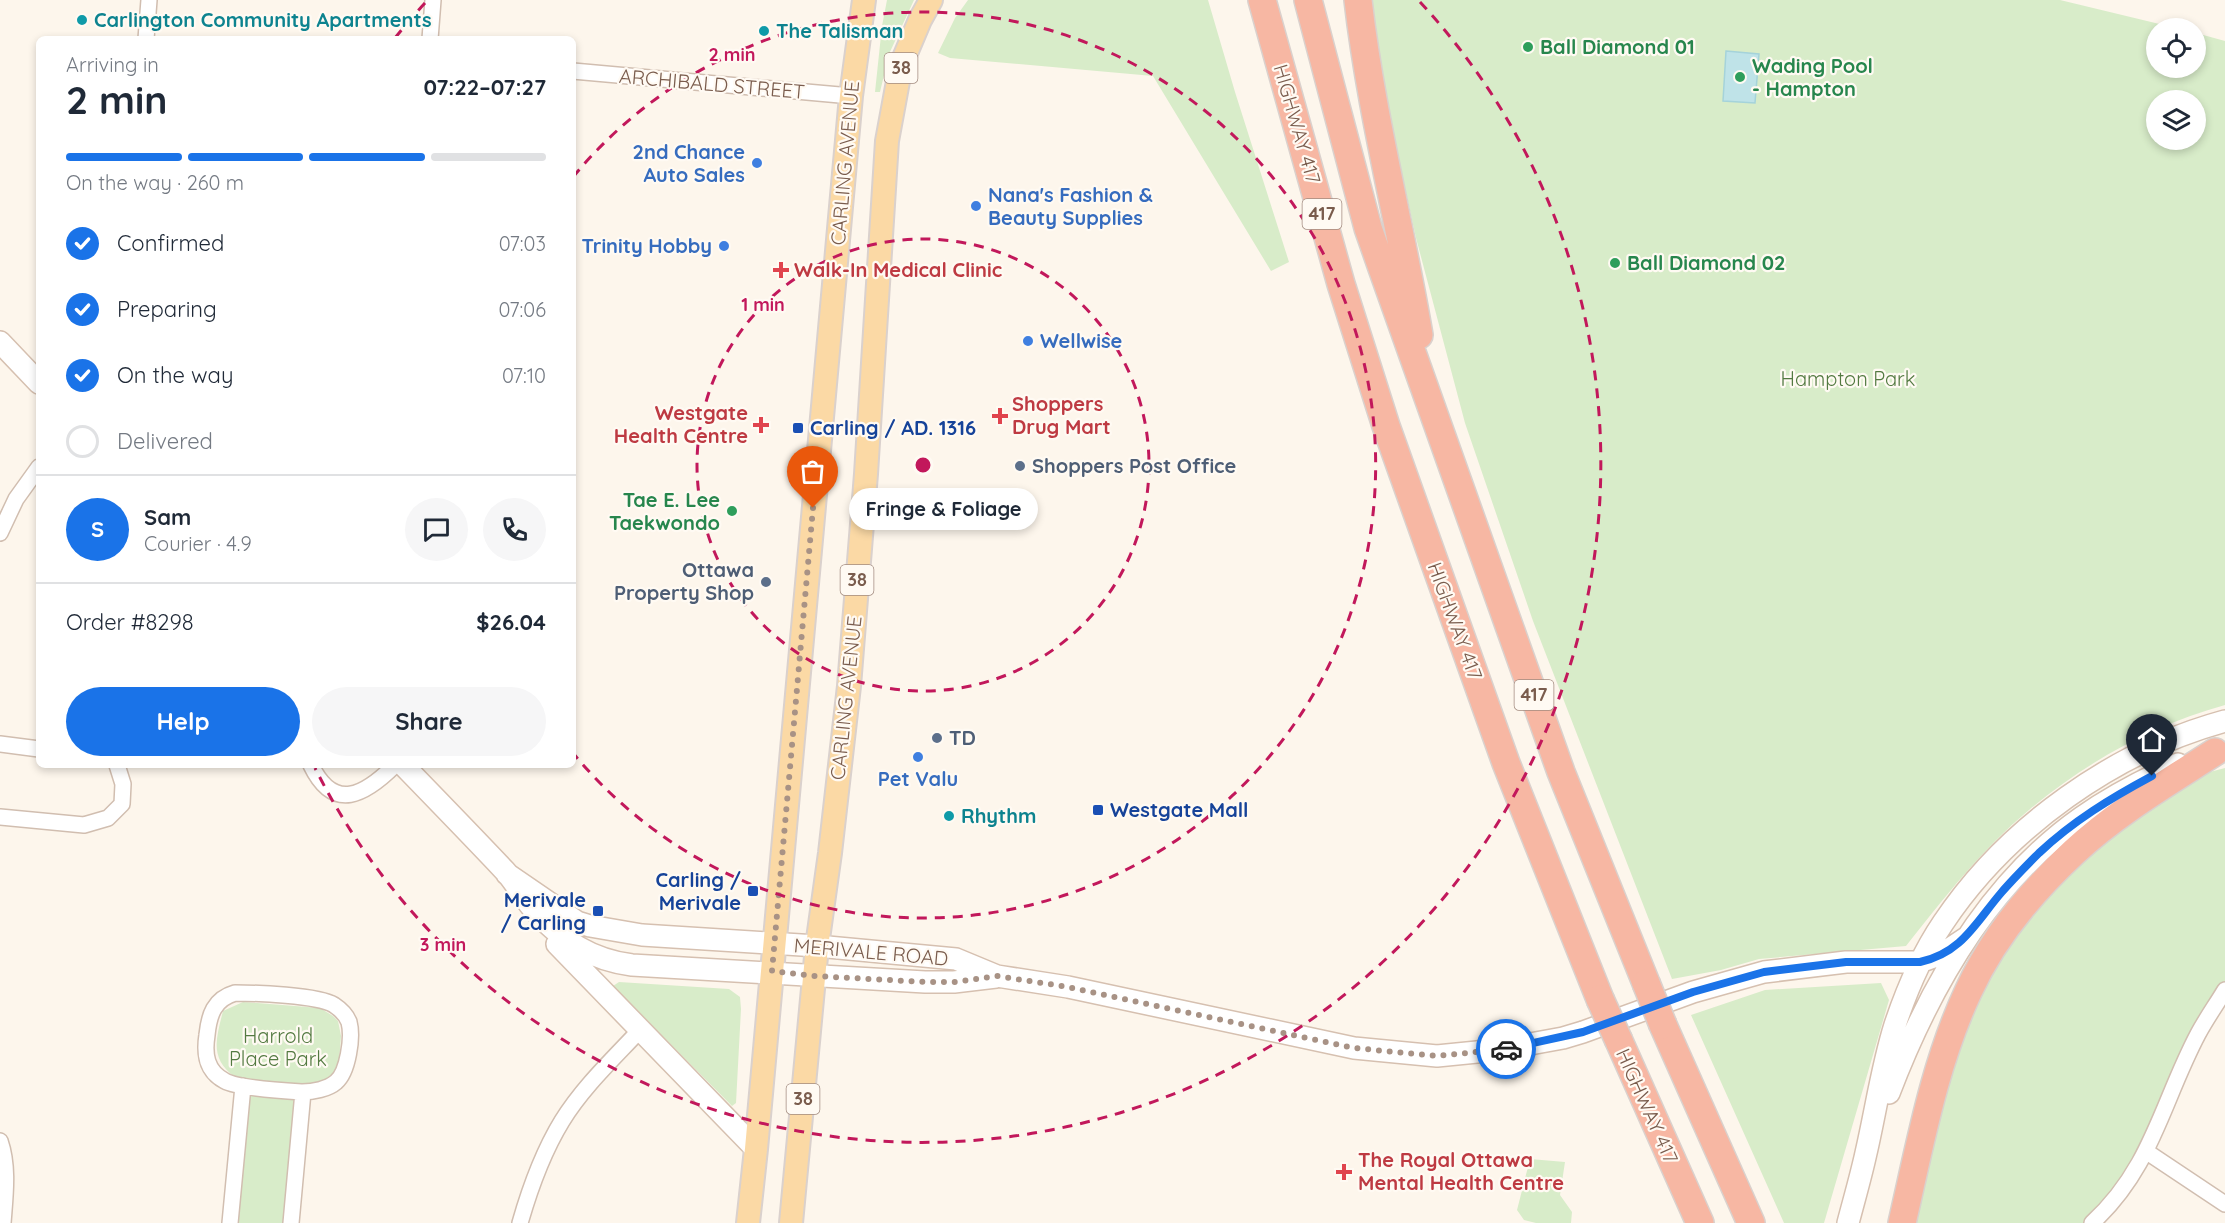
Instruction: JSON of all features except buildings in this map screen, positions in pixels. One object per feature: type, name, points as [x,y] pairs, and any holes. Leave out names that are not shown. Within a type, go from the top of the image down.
[{"type":"highway","name":"HIGHWAY 417","points":[[1262,0],[1341,284],[1386,426],[1506,764],[1600,999],[1700,1223]]},
{"type":"highway","name":"417","points":[[1308,0],[1368,228],[1561,772],[1663,1025],[1751,1223]]},
{"type":"highway","points":[[1358,0],[1382,148],[1406,260],[1431,405]]},
{"type":"highway","points":[[1902,1223],[1941,1063],[1968,992],[1995,944],[2038,889],[2075,851],[2120,816],[2220,751]]},
{"type":"main road","name":"CARLING AVENUE","points":[[748,1223],[851,96],[864,0]]},
{"type":"main road","name":"CARLING AVENUE","points":[[792,1223],[817,945],[849,686],[866,474],[887,141],[901,65],[931,0]]},
{"type":"main road","points":[[0,342],[36,380]]},
{"type":"main road","points":[[1848,1223],[1866,1156],[1887,1053],[1902,1006],[1920,962],[1963,896],[1998,857],[2059,802],[2106,772],[2156,745],[2225,721]]},
{"type":"main road","points":[[1866,1156],[1909,1043],[1932,998],[1966,938],[2018,874],[2061,833],[2081,818],[2152,776],[2184,762],[2220,751]]},
{"type":"main road","name":"MERIVALE ROAD","points":[[406,768],[507,874],[535,911],[574,946],[586,953],[615,963],[772,971],[814,976],[954,982],[997,976]]},
{"type":"main road","name":"MERIVALE ROAD","points":[[507,874],[566,915],[590,926],[642,935],[817,945],[956,959],[997,976],[1077,988],[1354,1048],[1437,1056],[1497,1050],[1563,1038],[1693,992],[1764,972],[1846,962],[1920,962]]},
{"type":"main road","points":[[535,911],[562,951],[756,1149]]},
{"type":"main road","points":[[1920,962],[1942,954],[1966,938]]},
{"type":"street","points":[[146,36],[149,0]]},
{"type":"street","points":[[430,36],[433,0]]},
{"type":"street","name":"ARCHIBALD STREET","points":[[576,71],[851,96]]},
{"type":"street","points":[[0,533],[16,499],[36,471]]},
{"type":"street","points":[[0,744],[36,749]]},
{"type":"street","points":[[0,817],[84,825],[108,818],[122,804],[123,784],[118,768]]},
{"type":"street","points":[[313,768],[320,782],[336,794],[346,795],[367,790],[392,768]]},
{"type":"street","points":[[2092,1223],[2121,1192],[2147,1152],[2197,1035],[2225,990]]},
{"type":"street","points":[[235,993],[326,1001],[341,1010],[349,1023],[347,1064],[338,1081],[330,1086],[303,1092],[227,1083],[215,1075],[208,1065],[204,1052],[209,1016],[219,1001],[235,993]]},
{"type":"street","points":[[520,1223],[536,1173],[562,1121],[595,1079],[640,1030]]},
{"type":"street","points":[[230,1223],[243,1086]]},
{"type":"street","points":[[291,1223],[303,1092]]},
{"type":"street","points":[[0,1141],[4,1153],[6,1190],[3,1223]]},
{"type":"street","points":[[2147,1152],[2225,1204]]},
{"type":"green space","points":[[887,0],[914,0],[889,54],[880,92],[875,92],[882,26]]},
{"type":"green space","points":[[968,0],[1208,0],[1289,262],[1271,271],[1153,76],[950,58],[938,53],[955,18]]},
{"type":"green space","name":"Hampton Park","points":[[1371,0],[2060,0],[2146,21],[2146,78],[2206,78],[2206,36],[2225,41],[2225,705],[2146,734],[2097,761],[2051,793],[1995,841],[1949,892],[1906,946],[1759,959],[1721,970],[1672,979],[1533,621],[1465,423],[1416,238],[1387,106]]},
{"type":"green space","points":[[2225,768],[2225,1003],[2202,1041],[2151,1158],[2126,1198],[2103,1223],[1912,1223],[1953,1047],[2014,930],[2102,839],[2206,773]]},
{"type":"green space","points":[[619,982],[729,989],[740,997],[736,1103],[732,1106],[613,986]]},
{"type":"green space","points":[[1881,983],[1889,1000],[1824,1223],[1784,1223],[1691,1015],[1765,990]]},
{"type":"green space","name":"Harrold Place Park","points":[[243,1002],[320,1008],[338,1021],[341,1036],[339,1063],[335,1071],[324,1081],[300,1086],[287,1223],[237,1223],[236,1078],[227,1071],[218,1056],[217,1039],[223,1011]]},
{"type":"green space","points":[[1530,1159],[1565,1162],[1560,1195],[1572,1212],[1571,1223],[1536,1223],[1524,1220],[1517,1210]]},
{"type":"water","name":"Wading Pool - Hampton","points":[[1726,51],[1759,54],[1755,103],[1723,101]]},
{"type":"way so far","points":[[813,508],[772,971],[814,976],[925,982],[954,982],[997,976],[1068,987],[1354,1048],[1407,1055],[1437,1056],[1506,1049]]},
{"type":"place","name":"Carlington Community Apartments","points":[[82,20]]},
{"type":"place","name":"The Talisman","points":[[764,31]]},
{"type":"place","name":"Ball Diamond 01","points":[[1528,47]]},
{"type":"place","name":"Wading Pool - Hampton","points":[[1740,77]]},
{"type":"place","name":"2nd Chance Auto Sales","points":[[757,163]]},
{"type":"place","name":"Nana's Fashion & Beauty Supplies","points":[[976,206]]},
{"type":"place","name":"Trinity Hobby","points":[[724,246]]},
{"type":"place","name":"Ball Diamond 02","points":[[1615,263]]},
{"type":"place","name":"Walk-In Medical Clinic","points":[[781,270]]},
{"type":"place","name":"Wellwise","points":[[1028,341]]},
{"type":"place","name":"Shoppers Drug Mart","points":[[1000,416]]},
{"type":"place","name":"Westgate Health Centre","points":[[761,425]]},
{"type":"place","name":"Carling / AD. 1316","points":[[798,428]]},
{"type":"place","name":"Shoppers Post Office","points":[[1020,466]]},
{"type":"place","name":"Fringe & Foliage","points":[[813,508]]},
{"type":"place","name":"Tae E. Lee Taekwondo","points":[[732,511]]},
{"type":"place","name":"Ottawa Property Shop","points":[[766,582]]},
{"type":"place","name":"TD","points":[[937,738]]},
{"type":"place","name":"Pet Valu","points":[[918,757]]},
{"type":"place","name":"Westgate Mall","points":[[1098,810]]},
{"type":"place","name":"Rhythm","points":[[949,816]]},
{"type":"place","name":"Carling / Merivale","points":[[753,891]]},
{"type":"place","name":"Merivale / Carling","points":[[598,911]]},
{"type":"place","name":"The Royal Ottawa Mental Health Centre","points":[[1344,1172]]},
{"type":"route","points":[[1506,1049],[1563,1038],[1714,985],[1764,972],[1846,962],[1930,960],[1966,938],[2000,893],[2038,853],[2061,833],[2102,804],[2152,776]]}]
